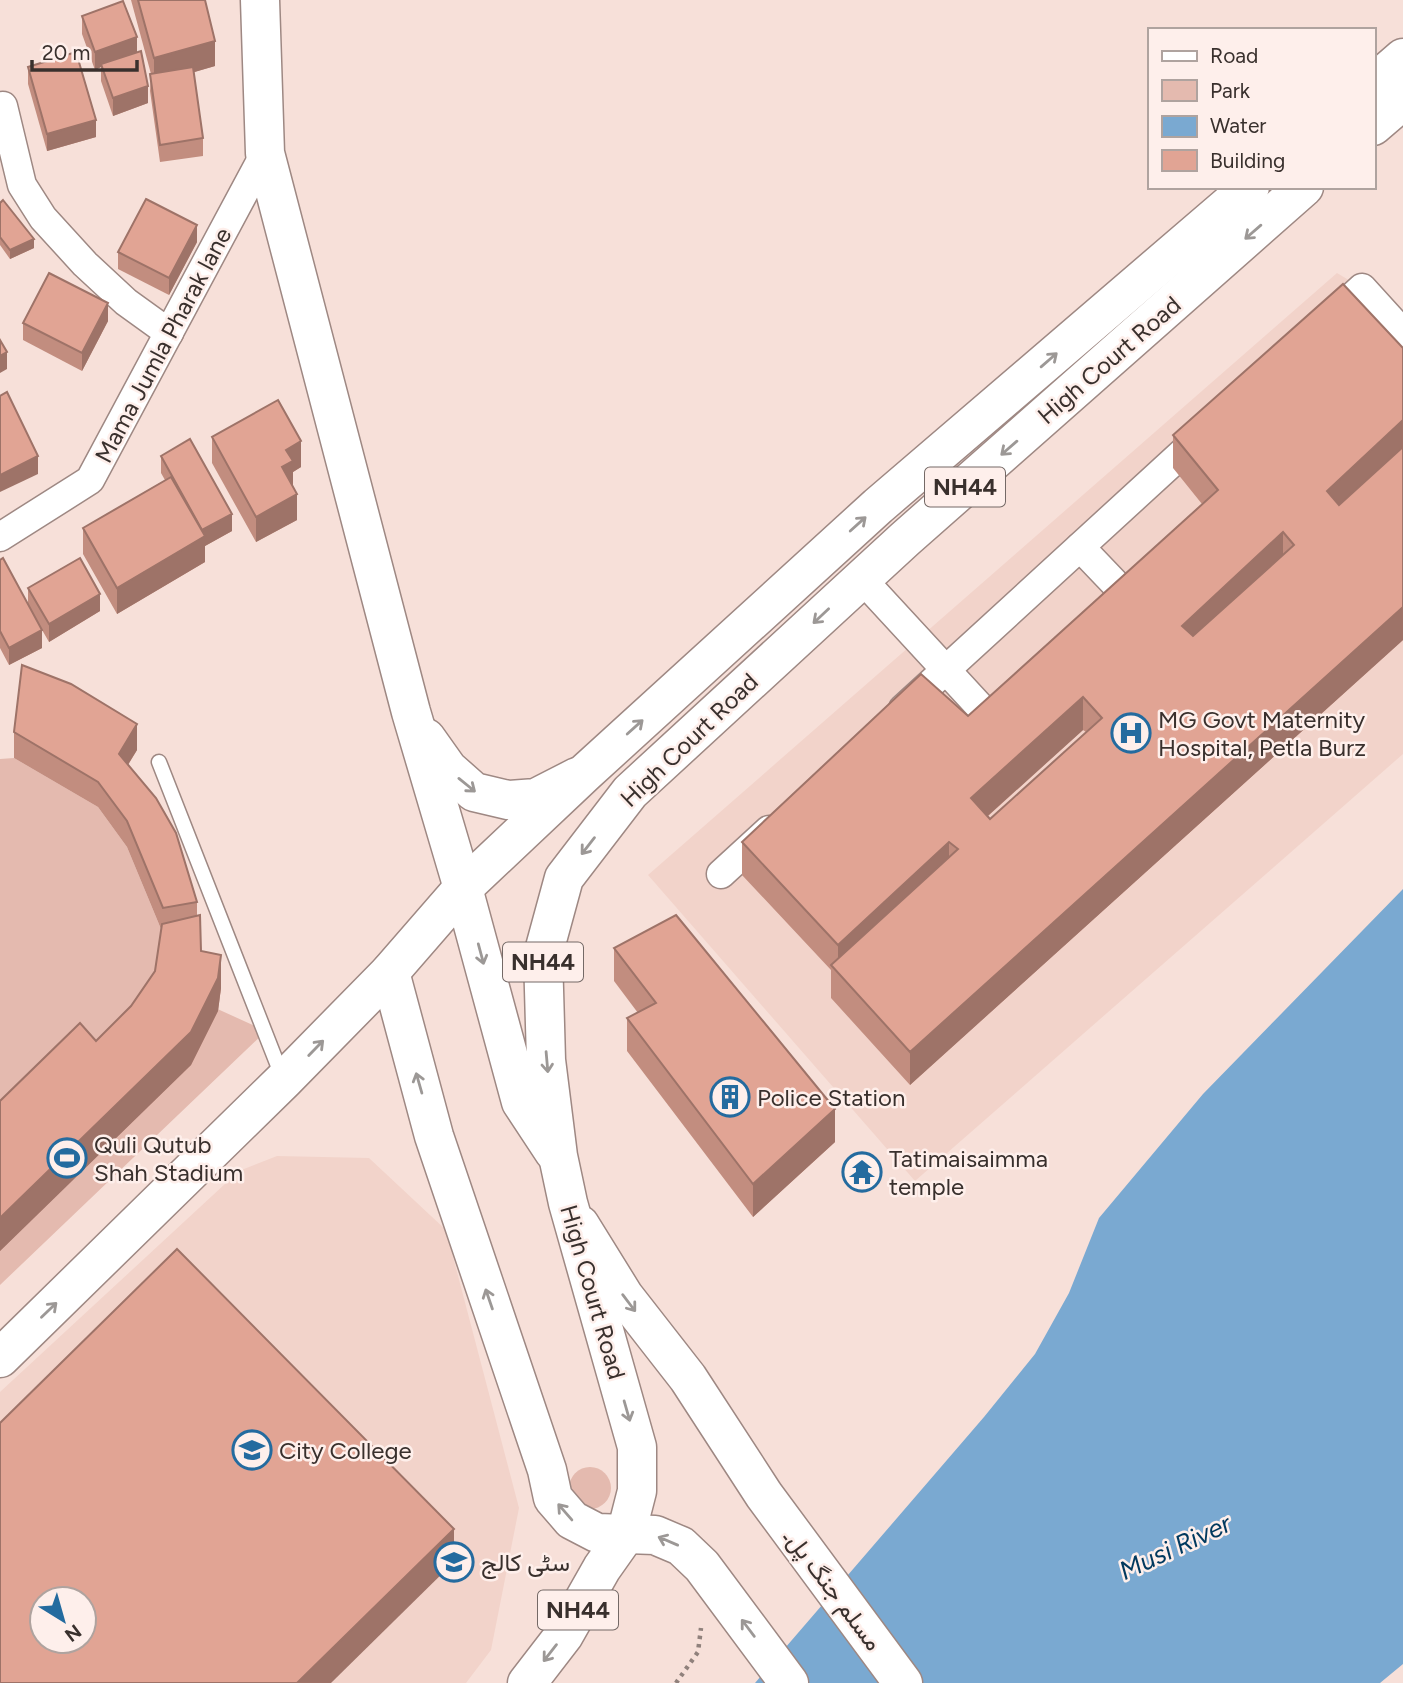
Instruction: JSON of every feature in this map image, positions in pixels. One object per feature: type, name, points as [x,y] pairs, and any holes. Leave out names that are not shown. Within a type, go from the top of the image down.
[{"type":"main road","points":[[260,0],[265,153],[411,712],[463,888],[521,1102],[558,1156]]},
{"type":"main road","points":[[1375,81],[1403,58]]},
{"type":"main road","points":[[1375,124],[1403,100]]},
{"type":"main road","name":"High Court Road","points":[[0,1358],[284,1080],[390,972],[463,888],[585,773],[878,506],[1248,189]]},
{"type":"main road","name":"High Court Road","points":[[527,1683],[564,1635],[602,1568],[626,1534],[637,1491],[637,1447],[568,1203],[558,1156],[546,1060],[543,955],[564,878],[630,792],[862,579],[1302,189]]},
{"type":"main road","points":[[411,712],[448,769],[474,792],[508,800],[536,797],[585,773]]},
{"type":"main road","points":[[390,972],[434,1136],[542,1457],[553,1498],[572,1520],[597,1533],[655,1535],[681,1546],[702,1566],[789,1683]]},
{"type":"main road","name":"مسلم جنگ پل۔","points":[[568,1203],[618,1286],[688,1378],[764,1495],[903,1683]]},
{"type":"street","points":[[0,108],[3,106],[22,186],[43,218],[85,264],[126,302],[169,334]]},
{"type":"street","name":"Mama Jumla Pharak lane","points":[[0,537],[90,480],[265,153]]},
{"type":"street","points":[[1311,334],[1362,288],[1403,333]]},
{"type":"street","points":[[885,726],[1221,418]]},
{"type":"street","points":[[1080,547],[1124,593]]},
{"type":"street","points":[[862,579],[981,708]]},
{"type":"street","points":[[721,874],[793,809]]},
{"type":"lane","points":[[159,762],[284,1080]]},
{"type":"path","points":[[676,1683],[698,1652],[701,1622]]},
{"type":"shaded area","points":[[1337,273],[1362,288],[1403,338],[1403,754],[915,1181],[648,875]]},
{"type":"shaded area","name":"City College","points":[[277,1156],[369,1158],[446,1230],[519,1508],[491,1650],[466,1683],[0,1683],[0,1392],[239,1171]]},
{"type":"green space","name":"Quli Qutub Shah Stadium","points":[[14,758],[98,807],[127,847],[163,934],[158,982],[266,1031],[0,1285],[0,759]]},
{"type":"green space","points":[[590,1467],[605,1473],[611,1488],[605,1503],[590,1509],[575,1503],[569,1488],[575,1473]]},
{"type":"water","name":"Musi River","points":[[1403,889],[1403,1664],[1380,1683],[755,1683],[1035,1354],[1069,1293],[1099,1218],[1203,1094]]},
{"type":"building","points":[[138,0],[205,0],[215,41],[154,58]]},
{"type":"building","points":[[123,1],[137,37],[95,52],[82,16]]},
{"type":"building","points":[[141,51],[148,86],[113,98],[101,64]]},
{"type":"building","points":[[76,52],[96,120],[47,134],[28,67]]},
{"type":"building","points":[[193,67],[203,138],[160,145],[150,74]]},
{"type":"building","points":[[146,199],[197,225],[169,278],[118,252]]},
{"type":"building","points":[[3,200],[34,239],[10,250],[0,237],[0,203]]},
{"type":"building","points":[[49,273],[108,303],[82,353],[23,323]]},
{"type":"building","points":[[1343,284],[1403,348],[1403,420],[1327,491],[1339,505],[1403,447],[1403,607],[910,1052],[831,965],[958,849],[949,842],[838,945],[742,842],[921,674],[968,716],[1218,490],[1173,435]],"holes":[[[1283,532],[1294,545],[1193,636],[1182,626]],[[1083,697],[1102,718],[990,819],[971,798]]]},
{"type":"building","points":[[0,340],[7,352],[0,356]]},
{"type":"building","points":[[7,392],[38,456],[0,475],[0,396]]},
{"type":"building","points":[[278,400],[301,441],[286,450],[293,461],[282,467],[297,494],[256,517],[212,437]]},
{"type":"building","points":[[190,439],[232,514],[202,530],[161,456]]},
{"type":"building","points":[[171,477],[205,536],[117,588],[83,528]]},
{"type":"building","points":[[3,558],[42,630],[9,648],[0,631],[0,560]]},
{"type":"building","points":[[80,558],[100,594],[49,624],[28,588]]},
{"type":"building","points":[[22,665],[71,684],[137,724],[119,754],[156,798],[176,833],[197,902],[163,908],[127,821],[98,782],[14,732]]},
{"type":"building","points":[[200,915],[201,951],[221,955],[218,978],[191,1032],[0,1218],[0,1101],[80,1023],[96,1041],[131,1006],[155,971],[162,924]]},
{"type":"building","name":"Police Station","points":[[676,915],[835,1109],[753,1184],[627,1018],[656,1003],[614,948]]},
{"type":"building","points":[[177,1249],[454,1529],[297,1683],[0,1683],[0,1423]]},
{"type":"place","name":"MG Govt Maternity Hospital, Petla Burz","points":[[1131,733]]},
{"type":"place","name":"Police Station","points":[[730,1097]]},
{"type":"place","name":"Quli Qutub Shah Stadium","points":[[67,1158]]},
{"type":"place","name":"Tatimaisaimma temple","points":[[862,1172]]},
{"type":"place","name":"City College","points":[[252,1450]]},
{"type":"place","name":"سٹی کالج","points":[[454,1562]]}]
